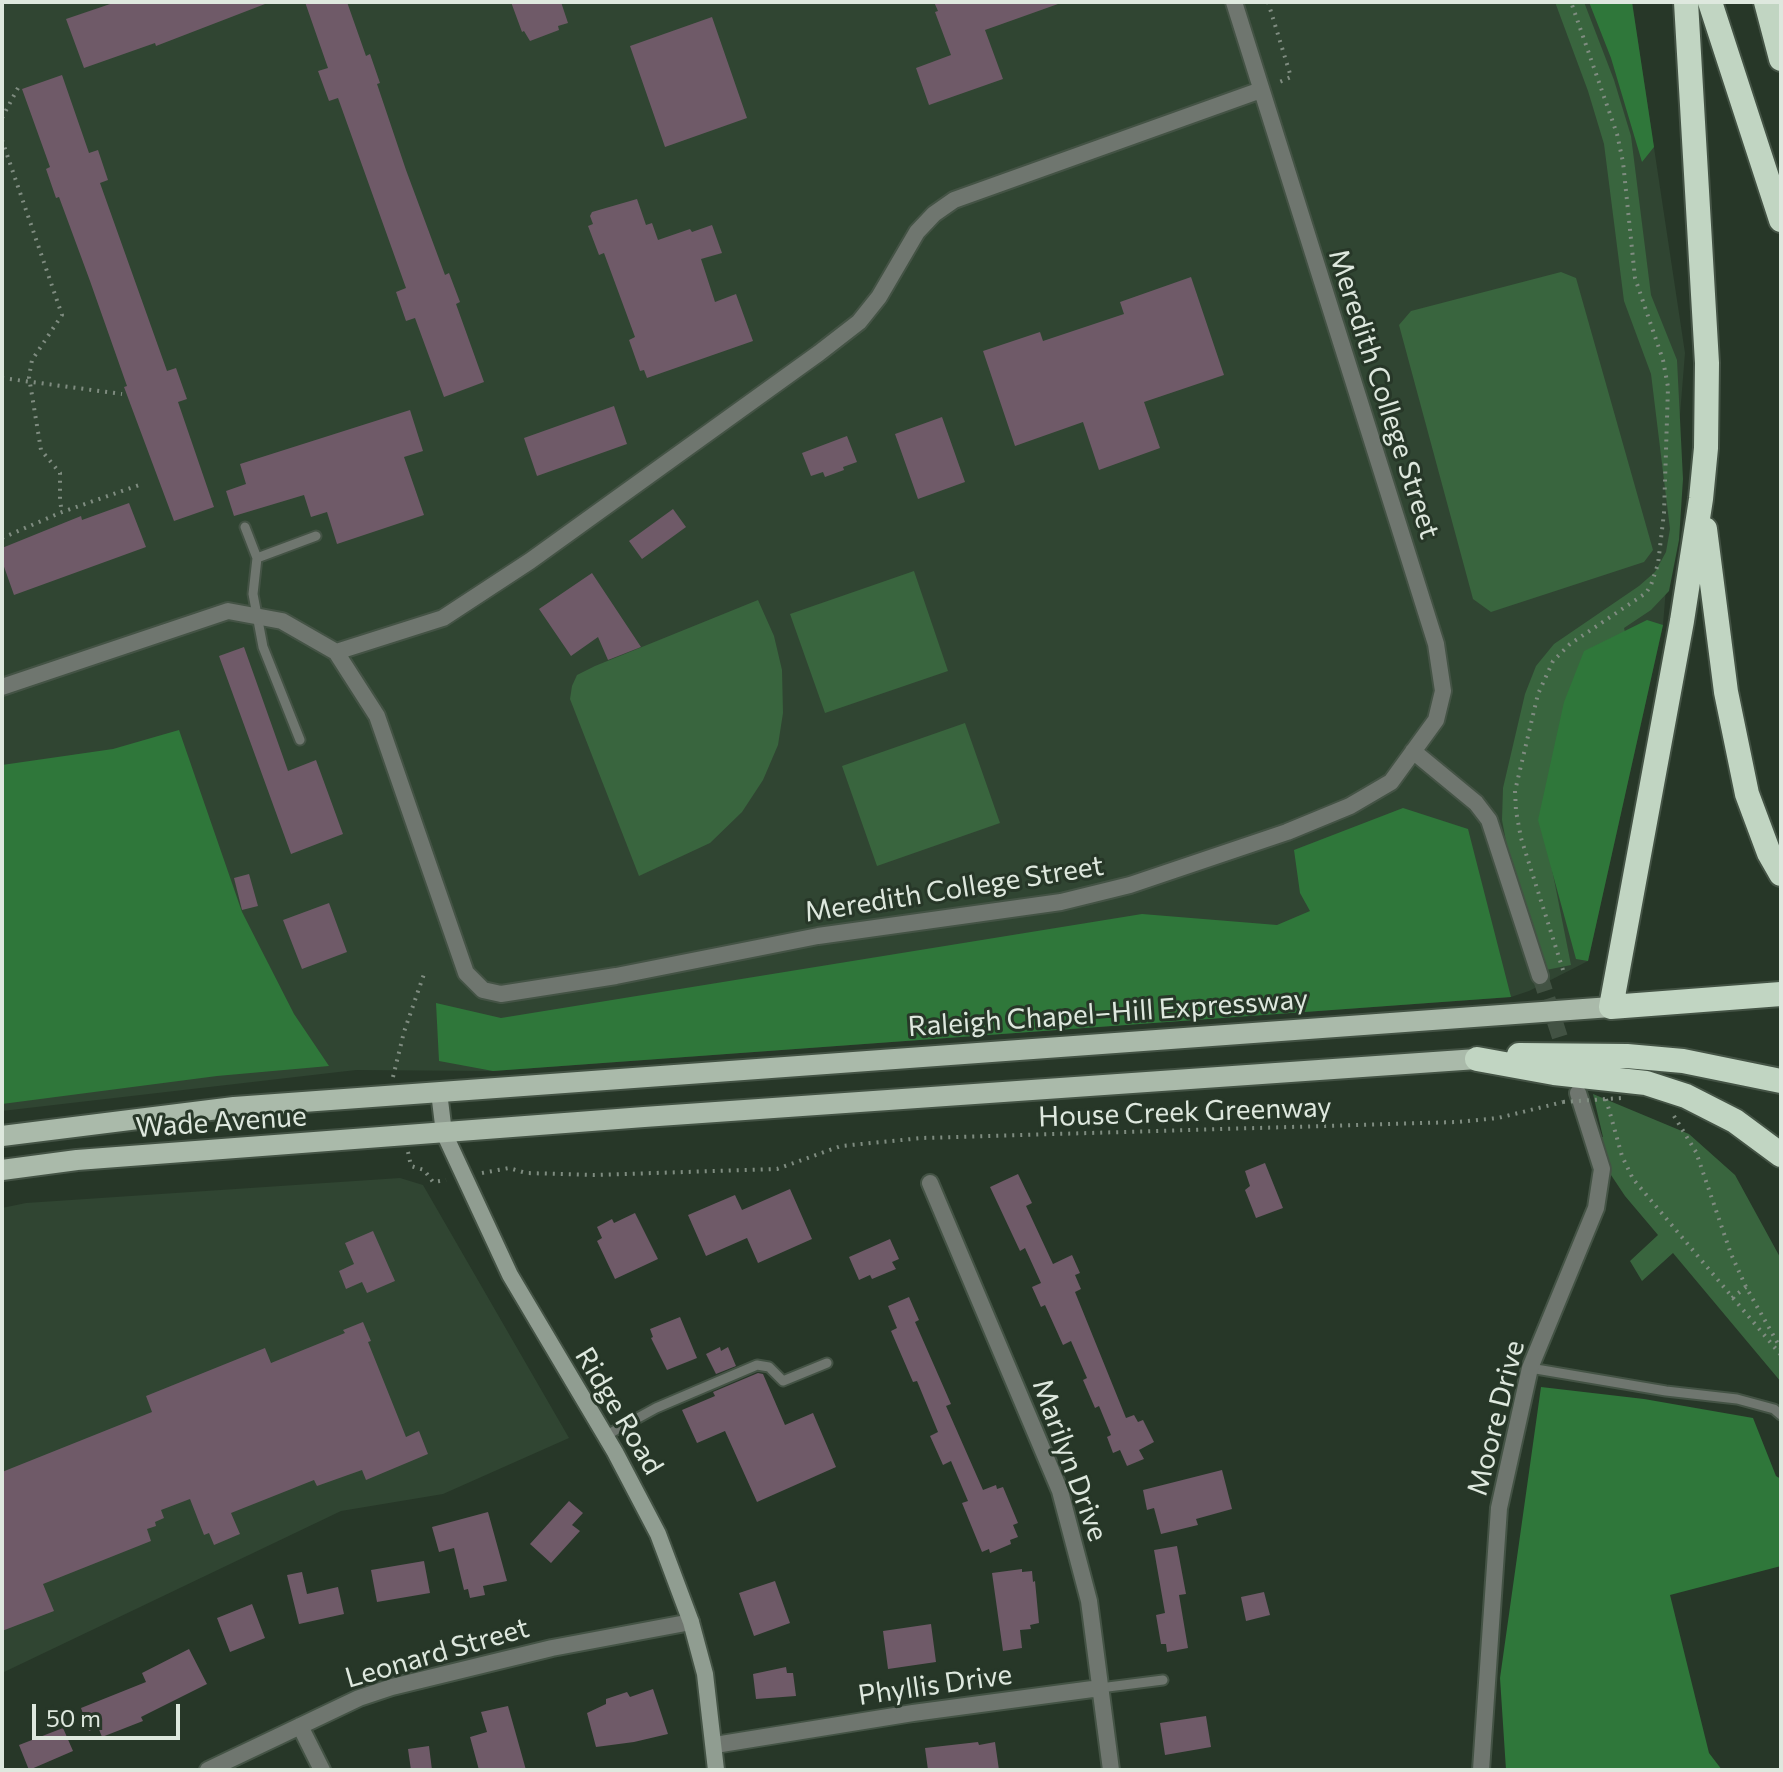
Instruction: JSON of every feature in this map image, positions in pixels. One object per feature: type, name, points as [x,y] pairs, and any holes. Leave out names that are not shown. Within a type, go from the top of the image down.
[{"type":"highway","points":[[1611,1007],[1663,732],[1701,499],[1706,448],[1707,363],[1686,2]]},
{"type":"highway","points":[[1710,2],[1781,220]]},
{"type":"highway","points":[[1766,2],[1781,59]]},
{"type":"highway","points":[[1701,499],[1726,692],[1747,794],[1769,853],[1781,874]]},
{"type":"highway","name":"Raleigh Chapel–Hill Expressway","points":[[1611,1007],[1781,994]]},
{"type":"highway","points":[[1477,1059],[1511,1055],[1627,1056],[1683,1061],[1781,1081]]},
{"type":"highway","points":[[1477,1059],[1659,1087],[1686,1096],[1735,1121],[1781,1155]]},
{"type":"main road","name":"Raleigh Chapel–Hill Expressway","points":[[439,1092],[1611,1007]]},
{"type":"main road","points":[[444,1133],[1477,1059]]},
{"type":"main road","name":"Wade Avenue","points":[[2,1136],[205,1110],[439,1092]]},
{"type":"main road","name":"Wade Avenue","points":[[2,1170],[77,1160],[444,1133]]},
{"type":"street","name":"Meredith College Street","points":[[2,687],[228,611],[282,621],[336,652],[377,716],[466,973],[483,990],[501,994],[616,976],[818,936],[1061,902],[1130,885],[1287,832],[1350,806],[1391,782],[1436,720],[1443,691],[1436,644],[1234,2]]},
{"type":"street","points":[[336,652],[443,618],[530,561],[819,353],[859,322],[879,297],[917,232],[934,214],[954,200],[1261,90]]},
{"type":"street","points":[[1413,751],[1476,803],[1489,820],[1540,976]]},
{"type":"street","name":"Ridge Road","points":[[439,1092],[444,1133],[510,1275],[649,1514],[691,1622],[705,1674],[716,1770]]},
{"type":"street","name":"Moore Drive","points":[[1481,1770],[1499,1508],[1530,1368],[1596,1208],[1602,1169],[1571,1097]]},
{"type":"street","name":"Marilyn Drive","points":[[930,1183],[1060,1491],[1089,1601],[1111,1770]]},
{"type":"street","name":"Leonard Street","points":[[208,1770],[359,1698],[392,1687],[552,1648],[691,1622]]},
{"type":"street","name":"Phyllis Drive","points":[[715,1745],[913,1713],[1100,1688]]},
{"type":"street","points":[[300,1726],[322,1770]]},
{"type":"lane","points":[[245,527],[257,558],[253,594],[263,647],[300,740]]},
{"type":"lane","points":[[257,558],[316,536]]},
{"type":"lane","points":[[605,1436],[656,1408],[757,1365],[769,1367],[783,1381],[827,1363]]},
{"type":"lane","points":[[1530,1368],[1666,1391],[1737,1399],[1774,1409],[1781,1415]]},
{"type":"lane","name":"Phyllis Drive","points":[[1100,1688],[1163,1680]]},
{"type":"path","points":[[1261,90],[1291,77],[1268,2]]},
{"type":"path","points":[[1563,970],[1521,838],[1515,791],[1538,694],[1553,661],[1570,644],[1646,593],[1651,585],[1658,564],[1664,513],[1668,387],[1663,360],[1635,278],[1623,162],[1617,134],[1571,2]]},
{"type":"path","points":[[2,118],[19,86]]},
{"type":"path","points":[[2,140],[62,315],[32,360],[30,383],[41,450],[60,473],[62,512]]},
{"type":"path","points":[[2,378],[122,394]]},
{"type":"path","points":[[2,538],[62,512],[142,484]]},
{"type":"path","points":[[393,1077],[404,1032],[424,974]]},
{"type":"path","points":[[1604,1093],[1622,1156],[1633,1179],[1781,1355]]},
{"type":"path","name":"House Creek Greenway","points":[[509,1168],[526,1173],[593,1175],[777,1169],[841,1146],[922,1138],[1457,1122],[1498,1118],[1571,1097],[1621,1098]]},
{"type":"path","points":[[1668,1111],[1683,1128],[1696,1152],[1731,1254],[1781,1349]]},
{"type":"path","points":[[411,1166],[424,1170],[433,1182]]},
{"type":"path","points":[[1732,1298],[1746,1287]]},
{"type":"shaded area","points":[[2,2],[1632,2],[1685,353],[1663,625],[1588,961],[1511,997],[493,1071],[356,1070],[2,1111]]},
{"type":"shaded area","points":[[400,1178],[423,1185],[569,1438],[443,1494],[341,1511],[2,1673],[2,1208],[26,1203]]},
{"type":"green space","points":[[1555,2],[1584,2],[1614,80],[1631,136],[1651,295],[1677,360],[1683,479],[1679,540],[1669,591],[1651,610],[1624,628],[1632,659],[1545,834],[1571,965],[1546,970],[1508,852],[1502,820],[1503,788],[1525,694],[1536,666],[1554,644],[1655,572],[1666,552],[1670,529],[1651,374],[1624,301],[1604,144]]},
{"type":"green space","points":[[1589,2],[1632,2],[1654,147],[1642,162],[1611,58]]},
{"type":"green space","points":[[1561,272],[1576,278],[1653,550],[1644,562],[1491,612],[1473,599],[1399,325],[1411,311]]},
{"type":"green space","points":[[914,571],[948,671],[825,713],[790,614]]},
{"type":"green space","points":[[758,600],[774,636],[782,670],[783,713],[778,745],[763,780],[742,812],[710,843],[639,876],[570,699],[572,686],[577,675],[595,666]]},
{"type":"green space","points":[[1647,620],[1663,625],[1588,961],[1576,959],[1538,820],[1564,702],[1584,651]]},
{"type":"green space","points":[[965,723],[1000,823],[877,866],[842,766]]},
{"type":"green space","points":[[179,730],[242,912],[294,1014],[329,1066],[217,1076],[2,1104],[2,765],[113,749]]},
{"type":"green space","points":[[1403,808],[1468,829],[1511,997],[493,1071],[439,1061],[436,1003],[501,1018],[1142,914],[1277,925],[1310,911],[1300,893],[1294,850]]},
{"type":"green space","points":[[1593,1094],[1689,1134],[1735,1175],[1781,1259],[1781,1382],[1673,1253],[1642,1281],[1630,1261],[1658,1235],[1611,1175],[1599,1137],[1603,1137]]},
{"type":"green space","points":[[1541,1387],[1644,1399],[1753,1418],[1776,1476],[1781,1479],[1781,1566],[1670,1595],[1709,1753],[1722,1770],[1506,1770],[1500,1678]]},
{"type":"building","points":[[116,2],[265,4],[156,46],[155,43],[84,68],[66,19]]},
{"type":"building","points":[[305,2],[347,2],[366,56],[370,54],[406,170],[445,275],[449,273],[460,302],[456,304],[484,382],[444,397],[415,318],[406,321],[396,292],[406,288],[338,98],[329,101],[318,71],[328,68]]},
{"type":"building","points":[[511,2],[561,2],[568,23],[558,26],[559,30],[530,41],[522,32]]},
{"type":"building","points":[[934,2],[1058,4],[985,30],[1003,79],[929,105],[916,68],[951,55]]},
{"type":"building","points":[[712,17],[747,118],[665,147],[630,46]]},
{"type":"building","points":[[62,75],[89,153],[98,150],[108,180],[100,183],[167,371],[176,368],[187,399],[178,402],[214,507],[174,521],[124,387],[127,386],[90,281],[59,197],[56,198],[46,169],[50,167],[22,89]]},
{"type":"building","points":[[637,199],[646,225],[652,223],[658,240],[712,225],[722,253],[701,259],[715,302],[736,294],[753,341],[647,378],[644,370],[640,371],[629,340],[635,337],[604,253],[599,255],[588,226],[593,224],[592,212]]},
{"type":"building","points":[[1191,277],[1224,375],[1144,402],[1160,448],[1099,470],[1083,422],[1015,446],[983,351],[1040,332],[1043,341],[1124,314],[1120,302]]},
{"type":"building","points":[[614,406],[627,444],[537,476],[524,438]]},
{"type":"building","points":[[410,410],[423,451],[404,457],[424,515],[337,544],[327,512],[311,517],[304,495],[234,516],[226,491],[246,484],[240,464]]},
{"type":"building","points":[[942,417],[965,482],[918,499],[895,434]]},
{"type":"building","points":[[847,436],[857,462],[825,477],[823,472],[811,476],[802,453]]},
{"type":"building","points":[[129,503],[146,547],[14,595],[2,561],[2,548],[81,516],[82,520]]},
{"type":"building","points":[[673,509],[686,527],[642,559],[629,541]]},
{"type":"building","points":[[592,573],[641,647],[608,660],[598,637],[571,656],[539,609]]},
{"type":"building","points":[[244,647],[288,771],[316,760],[343,834],[291,854],[219,656]]},
{"type":"building","points":[[249,874],[258,906],[242,910],[234,878]]},
{"type":"building","points":[[329,903],[347,952],[302,969],[283,920]]},
{"type":"building","points":[[1265,1163],[1283,1208],[1256,1218],[1245,1190],[1250,1186],[1245,1171]]},
{"type":"building","points":[[1018,1174],[1032,1203],[1026,1206],[1053,1264],[1072,1255],[1080,1273],[1075,1275],[1081,1289],[1075,1292],[1126,1418],[1134,1415],[1138,1422],[1143,1420],[1154,1442],[1139,1450],[1144,1459],[1127,1466],[1120,1450],[1113,1453],[1107,1437],[1111,1435],[1099,1406],[1095,1408],[1083,1380],[1087,1378],[1071,1341],[1063,1345],[1045,1305],[1041,1307],[1032,1287],[1041,1283],[1025,1248],[1020,1251],[990,1187]]},
{"type":"building","points":[[790,1189],[812,1239],[758,1263],[747,1238],[706,1256],[688,1215],[735,1195],[742,1210]]},
{"type":"building","points":[[635,1213],[658,1259],[615,1279],[597,1241],[602,1238],[597,1227]]},
{"type":"building","points":[[373,1231],[395,1281],[367,1293],[362,1282],[346,1289],[339,1271],[354,1264],[345,1243]]},
{"type":"building","points":[[890,1239],[899,1259],[892,1262],[896,1269],[872,1279],[870,1275],[859,1280],[849,1257]]},
{"type":"building","points":[[909,1297],[919,1320],[915,1322],[951,1404],[946,1406],[983,1490],[996,1485],[997,1489],[1003,1487],[1018,1523],[1013,1525],[1018,1537],[1010,1540],[1011,1544],[990,1553],[989,1549],[982,1552],[962,1503],[968,1501],[951,1461],[943,1465],[930,1436],[938,1432],[917,1381],[913,1382],[891,1331],[897,1328],[888,1306]]},
{"type":"building","points":[[680,1317],[697,1358],[667,1370],[651,1338],[650,1329]]},
{"type":"building","points":[[363,1322],[406,1437],[419,1431],[428,1454],[366,1480],[362,1470],[317,1486],[314,1480],[231,1513],[240,1534],[214,1545],[209,1533],[204,1535],[190,1499],[161,1510],[164,1518],[147,1529],[151,1541],[43,1584],[54,1611],[2,1631],[2,1472],[152,1412],[146,1396],[265,1348],[271,1363],[345,1333],[343,1330]]},
{"type":"building","points":[[720,1347],[721,1351],[728,1347],[736,1366],[716,1374],[706,1354]]},
{"type":"building","points":[[758,1373],[763,1374],[785,1425],[813,1413],[836,1467],[757,1502],[725,1431],[697,1443],[682,1410],[715,1396],[713,1392]]},
{"type":"building","points":[[1222,1470],[1232,1509],[1196,1519],[1198,1525],[1161,1534],[1154,1508],[1147,1510],[1143,1490]]},
{"type":"building","points":[[569,1501],[583,1513],[572,1525],[580,1531],[551,1563],[530,1544]]},
{"type":"building","points":[[488,1512],[507,1581],[483,1586],[485,1595],[470,1598],[468,1589],[464,1590],[454,1548],[439,1552],[432,1527]]},
{"type":"building","points":[[1177,1546],[1186,1594],[1179,1595],[1188,1648],[1167,1652],[1166,1644],[1161,1644],[1156,1615],[1165,1613],[1154,1550]]},
{"type":"building","points":[[424,1561],[430,1593],[377,1602],[371,1570]]},
{"type":"building","points":[[1022,1569],[1022,1572],[1032,1571],[1039,1623],[1030,1625],[1031,1629],[1020,1630],[1022,1648],[1003,1651],[992,1573]]},
{"type":"building","points":[[302,1572],[307,1594],[338,1587],[344,1614],[299,1624],[287,1575]]},
{"type":"building","points":[[775,1581],[790,1623],[754,1636],[739,1593]]},
{"type":"building","points":[[1264,1592],[1270,1615],[1246,1621],[1241,1597]]},
{"type":"building","points":[[252,1604],[265,1638],[230,1652],[217,1618]]},
{"type":"building","points":[[931,1624],[936,1662],[888,1669],[883,1631]]},
{"type":"building","points":[[189,1649],[207,1684],[141,1717],[143,1721],[102,1737],[98,1727],[89,1731],[81,1708],[146,1682],[142,1673]]},
{"type":"building","points":[[786,1667],[787,1673],[793,1673],[796,1696],[756,1699],[753,1674]]},
{"type":"building","points":[[653,1689],[668,1734],[596,1747],[587,1713],[606,1704],[606,1699],[627,1692],[630,1697]]},
{"type":"building","points":[[508,1706],[526,1770],[479,1770],[470,1737],[487,1732],[481,1712]]},
{"type":"building","points":[[1206,1716],[1211,1747],[1165,1755],[1160,1723]]},
{"type":"building","points":[[63,1728],[73,1751],[29,1770],[19,1745]]},
{"type":"building","points":[[978,1742],[979,1745],[995,1742],[999,1770],[928,1770],[925,1748]]},
{"type":"building","points":[[429,1746],[432,1770],[411,1770],[408,1749]]},
{"type":"tunnel","points":[[1540,976],[1568,1062]]}]
